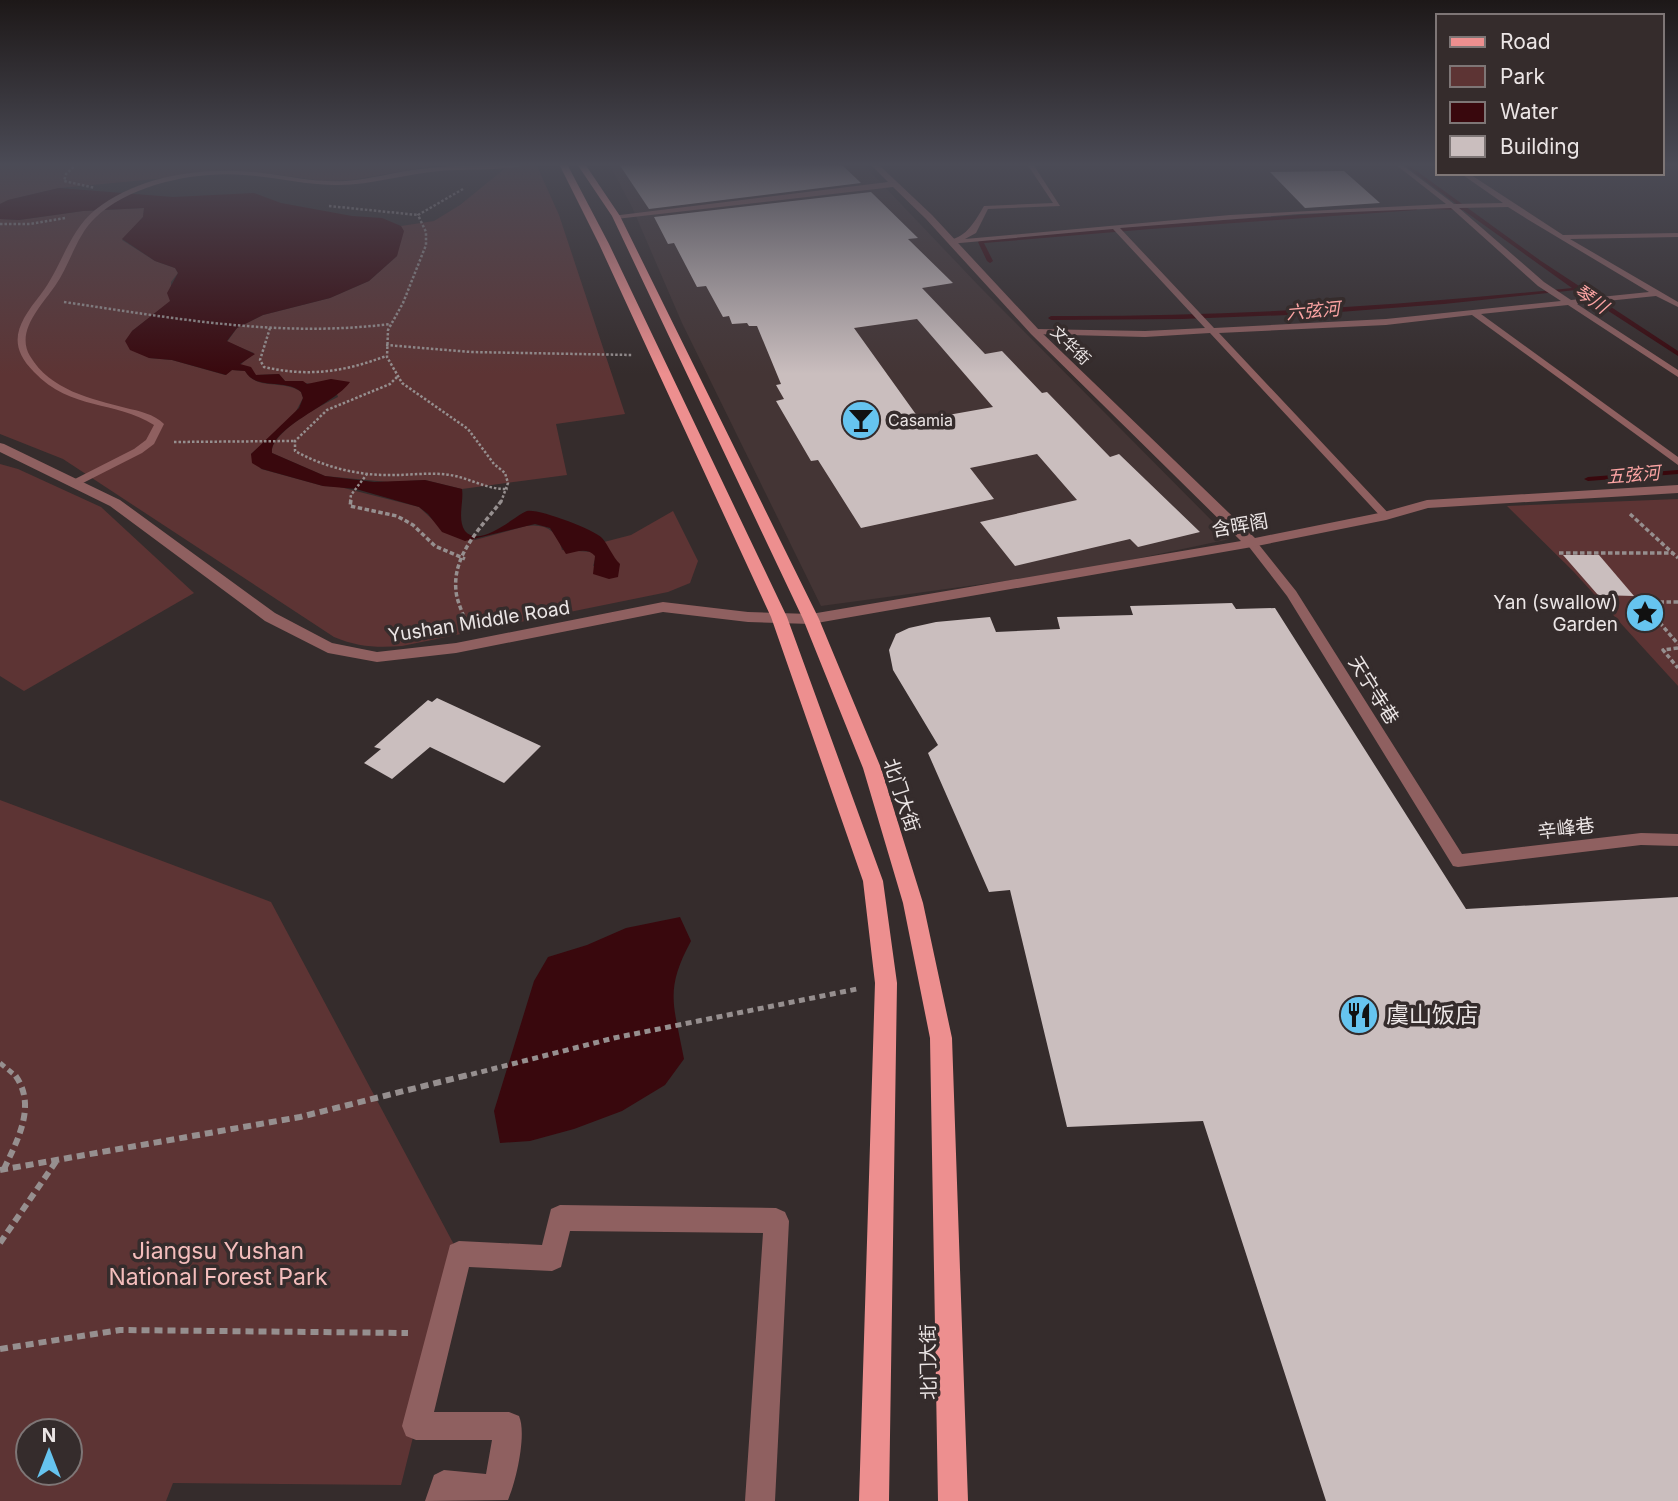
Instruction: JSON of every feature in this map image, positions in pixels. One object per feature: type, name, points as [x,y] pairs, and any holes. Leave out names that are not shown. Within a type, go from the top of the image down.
[{"type":"main road","points":[[597,234],[779,617],[873,881],[886,983],[874,1501]]},
{"type":"main road","name":"北门大街","points":[[626,234],[811,619],[872,768],[913,903],[941,1038],[953,1501]]},
{"type":"street","name":"文华街","points":[[943,234],[1035,332],[1252,543]]},
{"type":"street","name":"Yushan Middle Road","points":[[0,447],[116,503],[270,617],[328,648],[377,657],[470,645],[663,607],[748,617],[811,619]]},
{"type":"street","name":"含晖阁","points":[[811,619],[1252,543],[1427,505],[1678,489]]},
{"type":"street","points":[[440,1501],[444,1485],[498,1490],[509,1426],[415,1426],[459,1254],[552,1258],[560,1218],[776,1221],[760,1501]]},
{"type":"lane","points":[[75,482],[138,451],[152,438],[159,424],[148,416],[74,398],[48,382],[21,348],[20,337],[32,313],[60,275],[78,234]]},
{"type":"lane","points":[[952,243],[968,234]]},
{"type":"lane","points":[[952,243],[1037,234]]},
{"type":"lane","points":[[1122,234],[1386,516]]},
{"type":"lane","points":[[1484,234],[1541,284],[1678,374]]},
{"type":"lane","points":[[1557,234],[1678,305]]},
{"type":"lane","points":[[1562,237],[1678,235]]},
{"type":"lane","points":[[1035,332],[1145,334],[1209,327],[1386,321],[1475,314],[1658,293]]},
{"type":"lane","points":[[1475,314],[1678,462]]},
{"type":"lane","name":"天宁寺巷","points":[[1252,543],[1292,594],[1458,861]]},
{"type":"lane","name":"辛峰巷","points":[[1458,861],[1641,839],[1678,840]]},
{"type":"path","points":[[426,234],[427,248],[414,271],[403,303],[390,324],[386,356],[397,377],[410,391],[470,430],[494,464],[506,474],[508,489],[474,534],[455,586],[470,645]]},
{"type":"path","points":[[42,299],[245,328],[352,331],[390,324]]},
{"type":"path","points":[[270,328],[260,360],[264,367],[286,373],[315,375],[337,372],[386,356]]},
{"type":"path","points":[[386,345],[471,352],[657,355]]},
{"type":"path","points":[[397,377],[390,384],[327,410],[295,441],[295,452],[307,459],[367,474],[427,472],[473,479],[495,491],[508,489]]},
{"type":"path","points":[[152,438],[196,444],[295,441]]},
{"type":"path","points":[[367,474],[351,495],[350,506],[397,516],[413,525],[435,546],[465,559]]},
{"type":"path","points":[[1626,510],[1678,558]]},
{"type":"path","points":[[1559,552],[1673,553]]},
{"type":"path","points":[[1678,602],[1642,602],[1678,646],[1662,650],[1678,668]]},
{"type":"path","points":[[2,1170],[300,1117],[614,1038],[886,983]]},
{"type":"path","points":[[0,1063],[12,1069],[26,1093],[24,1126],[2,1170]]},
{"type":"path","points":[[0,1243],[57,1159]]},
{"type":"path","points":[[0,1349],[120,1330],[437,1334]]},
{"type":"shaded area","points":[[644,234],[930,234],[1230,539],[1078,571],[821,606],[682,323]]},
{"type":"green space","points":[[0,234],[127,234],[122,240],[155,261],[175,268],[178,273],[171,282],[171,301],[132,331],[149,358],[172,360],[225,375],[232,370],[245,371],[256,381],[287,386],[301,392],[303,398],[294,415],[251,454],[261,469],[419,507],[435,522],[475,540],[526,526],[545,527],[558,538],[562,550],[592,552],[596,556],[593,566],[613,557],[604,542],[631,535],[673,511],[698,561],[690,583],[668,592],[402,646],[359,645],[334,637],[63,459],[0,434]]},
{"type":"green space","points":[[400,234],[565,234],[625,414],[556,424],[567,475],[462,489],[425,480],[388,482],[325,476],[272,453],[279,437],[288,429],[309,413],[338,397],[332,379],[313,384],[285,381],[279,374],[256,375],[240,365],[254,353],[227,342],[237,328],[263,315],[330,298],[369,281],[397,256]]},
{"type":"green space","points":[[0,464],[18,469],[101,507],[194,593],[24,691],[0,676]]},
{"type":"green space","name":"Yan (swallow) Garden","points":[[1678,499],[1678,686],[1573,571],[1507,506]]},
{"type":"green space","name":"Jiangsu Yushan National Forest Park","points":[[0,800],[271,902],[459,1254],[401,1485],[173,1483],[166,1501],[0,1501]]},
{"type":"water","points":[[127,234],[403,234],[397,256],[369,281],[330,298],[263,315],[237,328],[227,341],[255,354],[240,364],[251,367],[256,375],[279,374],[285,381],[303,381],[307,384],[331,379],[350,382],[331,399],[281,434],[274,443],[272,453],[325,476],[374,482],[425,480],[462,489],[461,521],[465,531],[471,536],[497,530],[527,511],[565,520],[602,538],[620,564],[618,577],[609,579],[593,574],[595,556],[585,551],[566,554],[550,528],[535,524],[465,541],[442,532],[419,507],[356,489],[323,486],[262,469],[252,463],[251,454],[299,408],[303,398],[301,392],[287,386],[256,381],[245,371],[232,370],[226,375],[172,360],[149,358],[130,350],[125,341],[132,331],[170,301],[167,293],[178,273],[175,268],[155,261],[122,239]]},
{"type":"water","points":[[680,917],[691,941],[674,986],[675,1011],[684,1059],[665,1085],[622,1111],[574,1129],[530,1141],[500,1143],[494,1111],[534,981],[548,957],[587,945],[626,928]]},
{"type":"building","points":[[663,234],[914,234],[918,238],[908,239],[953,283],[922,288],[985,354],[1002,351],[1042,393],[1047,392],[1110,457],[1119,454],[1200,532],[1138,547],[1130,539],[1015,566],[980,522],[1077,500],[1037,454],[970,468],[994,499],[861,528],[818,460],[811,461],[776,401],[784,399],[776,385],[781,384],[757,326],[749,326],[747,323],[732,324],[729,316],[723,317],[706,286],[697,287],[674,243],[668,244]],"holes":[[[917,319],[993,407],[920,420],[854,328]]]},
{"type":"building","points":[[1563,555],[1599,555],[1634,596],[1598,595]]},
{"type":"building","name":"虞山饭店","points":[[1232,603],[1236,609],[1275,608],[1466,909],[1678,897],[1678,1501],[1326,1501],[1203,1121],[1067,1127],[1010,890],[989,892],[928,753],[938,745],[893,670],[889,650],[896,634],[936,622],[990,617],[996,632],[1060,629],[1057,617],[1133,615],[1130,606]]},
{"type":"building","points":[[437,698],[541,746],[504,783],[430,747],[392,779],[364,763],[381,749],[374,747],[428,700],[432,702]]},
{"type":"waterway","points":[[990,261],[981,242],[1071,234]]},
{"type":"waterway","name":"琴川","points":[[1500,234],[1678,354]]},
{"type":"waterway","name":"六弦河","points":[[1051,318],[1313,312],[1575,289]]},
{"type":"waterway","name":"五弦河","points":[[1588,479],[1678,472]]},
{"type":"place","name":"Casamia","points":[[861,420]]},
{"type":"place","name":"Yan (swallow) Garden","points":[[1645,613]]},
{"type":"place","name":"虞山饭店","points":[[1359,1015]]}]
